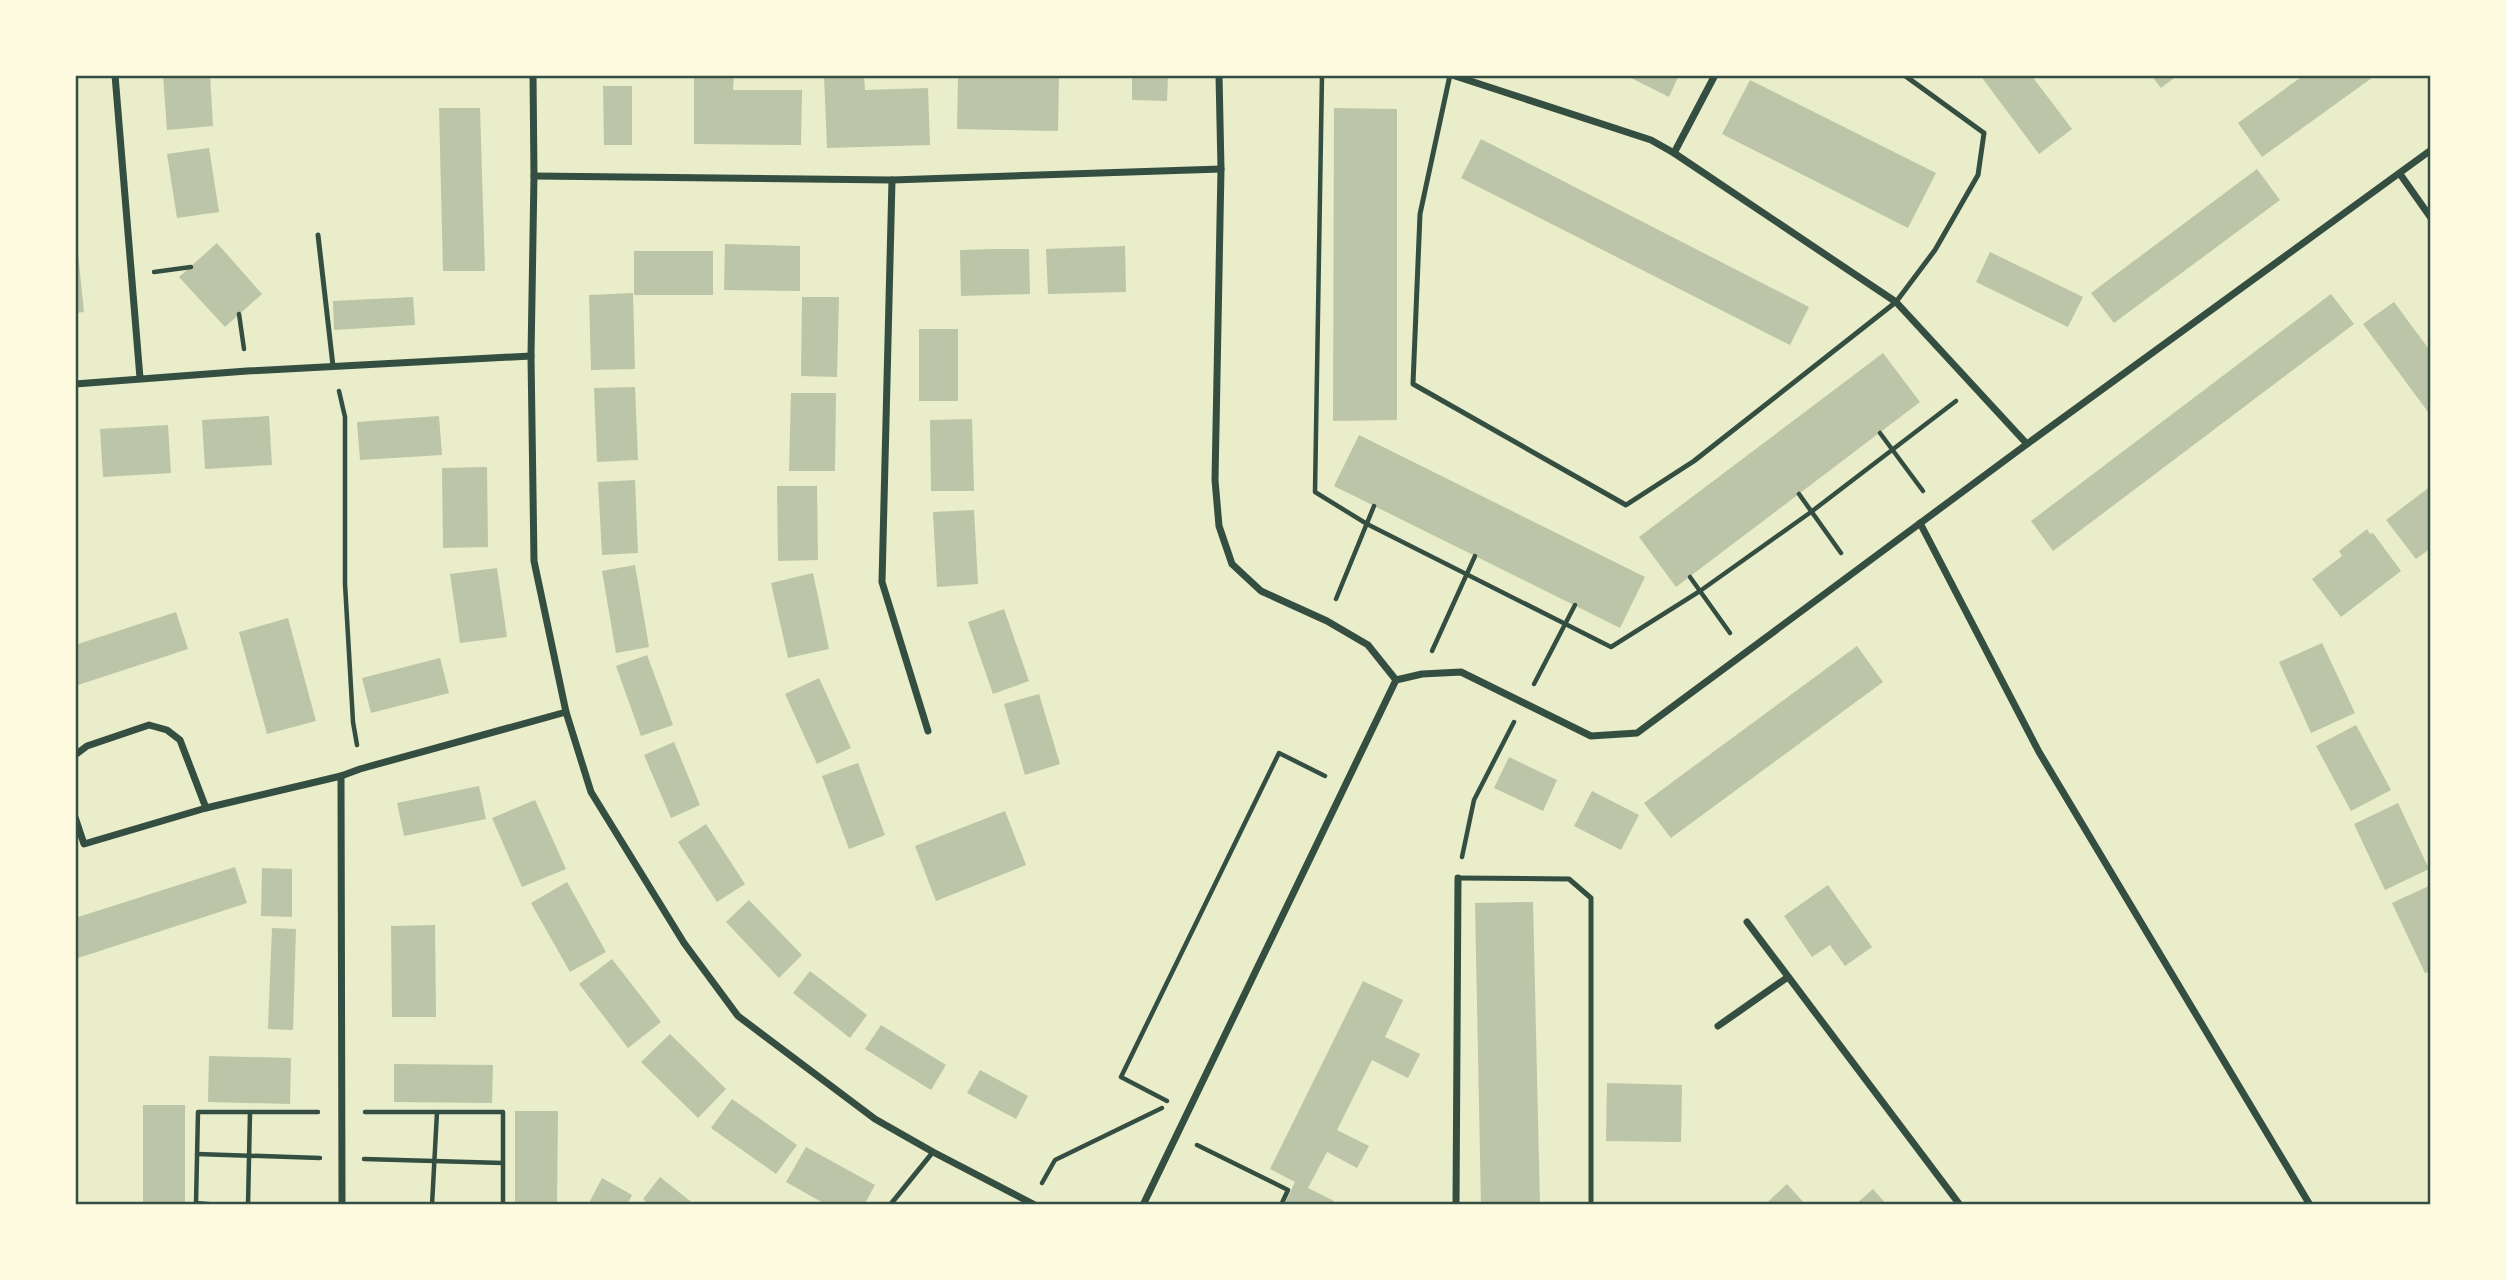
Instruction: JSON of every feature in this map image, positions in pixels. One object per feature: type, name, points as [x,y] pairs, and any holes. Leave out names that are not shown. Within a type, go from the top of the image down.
[{"type":"street","points":[[115,75],[140,378]]},
{"type":"street","points":[[533,75],[531,356],[534,561],[566,712],[591,792],[684,943],[738,1016],[875,1119],[1033,1204]]},
{"type":"street","points":[[1219,75],[1221,169],[1215,480],[1219,526],[1232,564],[1261,591],[1326,621],[1368,645],[1396,680]]},
{"type":"street","points":[[1451,75],[1651,140],[1674,153],[1896,302],[2027,444]]},
{"type":"street","points":[[1674,153],[1715,75]]},
{"type":"street","points":[[1396,680],[1422,674],[1461,672],[1591,736],[1637,733],[1937,510],[2431,150]]},
{"type":"street","points":[[534,176],[892,180],[1221,169]]},
{"type":"street","points":[[2400,174],[2431,218]]},
{"type":"street","points":[[892,180],[882,582],[928,730]]},
{"type":"street","points":[[75,384],[247,371],[531,356]]},
{"type":"street","points":[[1920,523],[2039,752],[2310,1205]]},
{"type":"street","points":[[1143,1205],[1396,680]]},
{"type":"street","points":[[75,817],[84,844],[206,808],[341,776],[566,712]]},
{"type":"street","points":[[75,754],[87,746],[149,725],[167,730],[180,740],[206,808]]},
{"type":"street","points":[[341,776],[342,1205]]},
{"type":"street","points":[[1455,1205],[1458,878]]},
{"type":"street","points":[[1747,922],[1960,1205]]},
{"type":"street","points":[[1718,1026],[1788,977]]},
{"type":"lane","points":[[1451,75],[1420,214],[1413,384],[1626,505],[1694,461],[1896,302],[1935,250],[1978,175],[1984,133],[1904,75]]},
{"type":"lane","points":[[318,235],[333,366]]},
{"type":"lane","points":[[1458,878],[1569,879],[1591,898],[1591,1205]]},
{"type":"lane","points":[[890,1205],[933,1152]]},
{"type":"path","points":[[133,275],[191,267]]},
{"type":"path","points":[[239,314],[247,371]]},
{"type":"path","points":[[333,366],[345,417],[345,584],[353,722],[360,769]]},
{"type":"path","points":[[1880,433],[1937,510]]},
{"type":"path","points":[[1799,494],[1854,571]]},
{"type":"path","points":[[1326,621],[1374,506]]},
{"type":"path","points":[[1422,674],[1475,556]]},
{"type":"path","points":[[1690,577],[1743,653]]},
{"type":"path","points":[[1458,878],[1474,800],[1575,605]]},
{"type":"path","points":[[1033,1204],[1055,1160],[1171,1103],[1121,1077],[1279,753],[1345,786]]},
{"type":"path","points":[[219,1205],[196,1203],[198,1112],[503,1112],[503,1205]]},
{"type":"path","points":[[247,1205],[250,1112]]},
{"type":"path","points":[[432,1205],[437,1112]]},
{"type":"path","points":[[1176,1135],[1288,1190],[1281,1205]]},
{"type":"building","points":[[163,75],[210,75],[213,126],[167,130]]},
{"type":"building","points":[[694,75],[734,75],[733,90],[802,90],[801,145],[694,144]]},
{"type":"building","points":[[824,75],[864,75],[865,90],[928,88],[930,145],[827,148]]},
{"type":"building","points":[[958,75],[1059,75],[1058,131],[957,129]]},
{"type":"building","points":[[1132,75],[1168,75],[1167,101],[1132,100]]},
{"type":"building","points":[[1625,75],[1679,75],[1669,97]]},
{"type":"building","points":[[1980,75],[2031,75],[2072,129],[2039,154]]},
{"type":"building","points":[[2151,75],[2178,75],[2161,88]]},
{"type":"building","points":[[2304,75],[2376,75],[2262,157],[2238,123]]},
{"type":"building","points":[[1750,80],[1936,173],[1908,228],[1722,134]]},
{"type":"building","points":[[603,86],[632,86],[632,145],[604,145]]},
{"type":"building","points":[[439,108],[480,108],[485,271],[443,271]]},
{"type":"building","points":[[1334,108],[1397,109],[1397,420],[1333,421]]},
{"type":"building","points":[[1481,139],[1809,307],[1790,345],[1461,178]]},
{"type":"building","points":[[209,148],[219,212],[177,218],[167,154]]},
{"type":"building","points":[[2257,169],[2280,200],[2114,323],[2091,293]]},
{"type":"building","points":[[75,243],[84,312],[75,313]]},
{"type":"building","points":[[217,243],[262,294],[225,327],[179,277]]},
{"type":"building","points":[[725,244],[800,246],[800,291],[724,290]]},
{"type":"building","points":[[1125,246],[1126,292],[1048,294],[1046,249]]},
{"type":"building","points":[[1029,249],[1030,294],[961,296],[960,250]]},
{"type":"building","points":[[634,251],[713,251],[713,295],[634,295]]},
{"type":"building","points":[[1990,252],[2083,297],[2068,327],[1976,282]]},
{"type":"building","points":[[633,293],[635,369],[591,370],[589,295]]},
{"type":"building","points":[[2331,294],[2354,324],[2053,551],[2031,521]]},
{"type":"building","points":[[413,297],[415,325],[334,330],[333,301]]},
{"type":"building","points":[[802,297],[839,297],[837,377],[801,376]]},
{"type":"building","points":[[2394,302],[2431,352],[2431,416],[2363,324]]},
{"type":"building","points":[[919,329],[958,329],[958,401],[919,401]]},
{"type":"building","points":[[1883,353],[1920,402],[1676,587],[1639,537]]},
{"type":"building","points":[[635,387],[638,460],[597,462],[594,388]]},
{"type":"building","points":[[791,393],[836,393],[835,471],[789,471]]},
{"type":"building","points":[[269,416],[272,465],[205,469],[202,420]]},
{"type":"building","points":[[439,416],[442,455],[360,460],[357,422]]},
{"type":"building","points":[[972,419],[974,491],[931,491],[930,420]]},
{"type":"building","points":[[168,425],[171,473],[103,477],[100,429]]},
{"type":"building","points":[[1359,435],[1645,577],[1620,628],[1334,486]]},
{"type":"building","points":[[487,467],[488,547],[443,548],[442,468]]},
{"type":"building","points":[[635,480],[638,553],[602,555],[598,482]]},
{"type":"building","points":[[777,486],[817,486],[818,560],[778,561]]},
{"type":"building","points":[[2431,486],[2431,548],[2416,559],[2386,520]]},
{"type":"building","points":[[974,510],[978,584],[937,587],[933,512]]},
{"type":"building","points":[[2367,529],[2370,534],[2373,533],[2401,571],[2341,617],[2312,579],[2342,556],[2339,551]]},
{"type":"building","points":[[635,565],[649,647],[616,653],[602,571]]},
{"type":"building","points":[[497,568],[507,637],[460,643],[450,574]]},
{"type":"building","points":[[813,573],[829,649],[788,658],[771,583]]},
{"type":"building","points":[[1004,609],[1029,681],[993,694],[968,622]]},
{"type":"building","points":[[176,612],[188,649],[75,686],[75,645]]},
{"type":"building","points":[[288,618],[316,721],[267,734],[239,632]]},
{"type":"building","points":[[2322,643],[2355,713],[2311,733],[2279,662]]},
{"type":"building","points":[[1857,646],[1883,682],[1671,838],[1644,803]]},
{"type":"building","points":[[647,655],[673,725],[641,736],[616,666]]},
{"type":"building","points":[[440,658],[449,693],[371,713],[362,678]]},
{"type":"building","points":[[819,678],[851,748],[817,764],[785,694]]},
{"type":"building","points":[[1039,694],[1060,764],[1025,775],[1004,704]]},
{"type":"building","points":[[2356,725],[2391,790],[2351,811],[2316,746]]},
{"type":"building","points":[[674,742],[700,805],[671,818],[644,755]]},
{"type":"building","points":[[1509,757],[1557,780],[1543,811],[1494,788]]},
{"type":"building","points":[[858,763],[885,835],[849,849],[822,776]]},
{"type":"building","points":[[479,786],[486,819],[404,836],[397,803]]},
{"type":"building","points":[[1592,791],[1639,815],[1621,850],[1574,826]]},
{"type":"building","points":[[535,800],[566,869],[522,887],[492,818]]},
{"type":"building","points":[[2398,803],[2429,869],[2385,890],[2354,824]]},
{"type":"building","points":[[1005,811],[1026,865],[936,901],[915,846]]},
{"type":"building","points":[[706,824],[745,884],[717,902],[678,842]]},
{"type":"building","points":[[235,867],[247,903],[75,959],[75,918]]},
{"type":"building","points":[[262,868],[292,869],[292,917],[261,916]]},
{"type":"building","points":[[567,882],[606,952],[570,972],[531,903]]},
{"type":"building","points":[[1828,885],[1872,947],[1845,966],[1830,945],[1812,957],[1784,916]]},
{"type":"building","points":[[2431,885],[2431,971],[2425,973],[2392,903]]},
{"type":"building","points":[[749,900],[802,955],[779,978],[726,922]]},
{"type":"building","points":[[1533,902],[1540,1205],[1481,1205],[1475,903]]},
{"type":"building","points":[[435,925],[436,1017],[392,1017],[391,926]]},
{"type":"building","points":[[272,928],[296,929],[293,1030],[268,1029]]},
{"type":"building","points":[[612,959],[661,1022],[628,1048],[579,984]]},
{"type":"building","points":[[810,971],[867,1015],[850,1038],[793,993]]},
{"type":"building","points":[[1363,981],[1403,1000],[1385,1037],[1420,1054],[1408,1078],[1372,1060],[1337,1130],[1369,1146],[1357,1168],[1327,1152],[1308,1188],[1334,1201],[1332,1205],[1284,1205],[1295,1182],[1270,1169]]},
{"type":"building","points":[[881,1025],[946,1065],[931,1090],[865,1049]]},
{"type":"building","points":[[670,1034],[726,1089],[698,1118],[641,1062]]},
{"type":"building","points":[[209,1056],[291,1058],[290,1104],[208,1102]]},
{"type":"building","points":[[394,1064],[493,1065],[492,1103],[394,1102]]},
{"type":"building","points":[[980,1070],[1028,1096],[1016,1119],[967,1093]]},
{"type":"building","points":[[1607,1083],[1682,1085],[1681,1142],[1606,1141]]},
{"type":"building","points":[[732,1099],[797,1145],[776,1174],[711,1128]]},
{"type":"building","points":[[143,1105],[185,1105],[185,1204],[143,1204]]},
{"type":"building","points":[[515,1111],[558,1111],[557,1205],[515,1205]]},
{"type":"building","points":[[806,1147],[875,1185],[864,1205],[827,1205],[786,1182]]},
{"type":"building","points":[[660,1177],[695,1205],[650,1205],[643,1199]]},
{"type":"building","points":[[602,1178],[632,1195],[627,1205],[588,1205]]},
{"type":"building","points":[[1787,1184],[1806,1205],[1765,1205],[1775,1195]]},
{"type":"building","points":[[1873,1189],[1887,1205],[1855,1205]]}]
